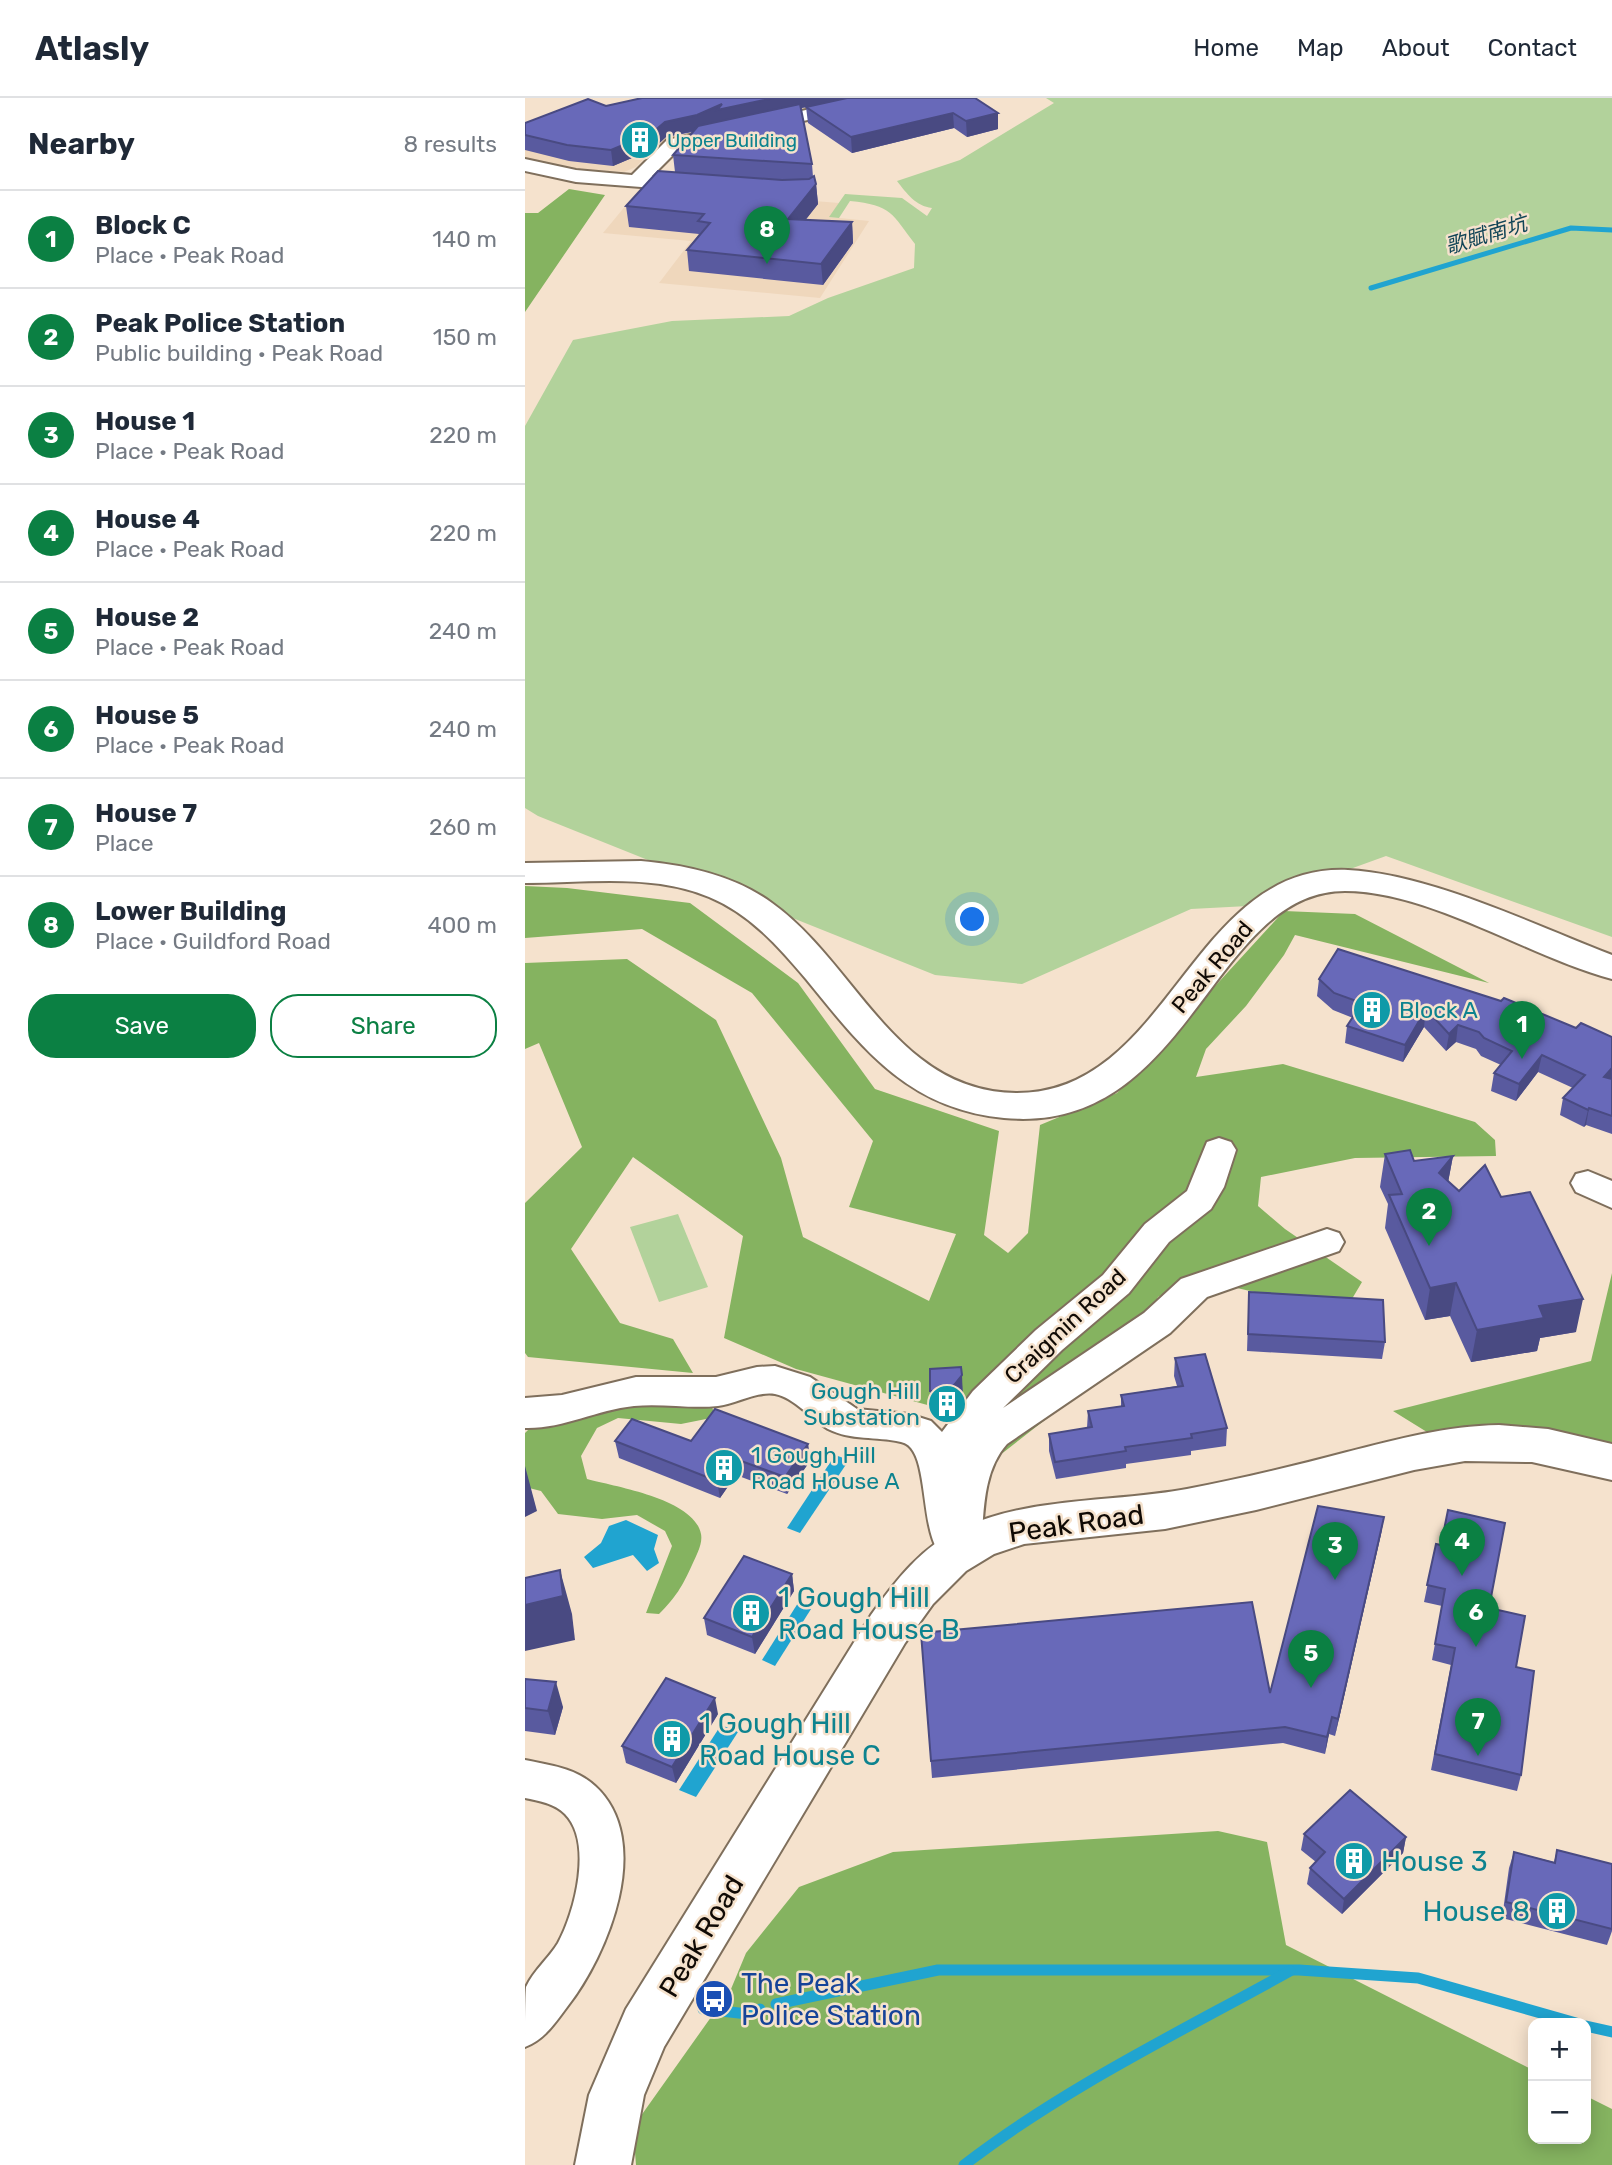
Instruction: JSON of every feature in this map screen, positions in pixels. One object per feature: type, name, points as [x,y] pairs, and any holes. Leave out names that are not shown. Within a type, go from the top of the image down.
[{"type":"main road","name":"Peak Road","points":[[525,873],[639,870],[684,877],[725,891],[753,906],[779,927],[907,1069],[954,1096],[1009,1106],[1059,1101],[1089,1090],[1114,1076],[1142,1050],[1260,911],[1282,895],[1317,883],[1363,880],[1410,890],[1612,968]]},
{"type":"main road","name":"Peak Road","points":[[603,2165],[611,2107],[629,2058],[645,2028],[888,1629],[926,1577],[961,1550],[996,1534],[1039,1522],[1147,1513],[1209,1503],[1410,1453],[1459,1444],[1527,1443],[1612,1462]]},
{"type":"street","points":[[636,181],[667,148],[674,145],[867,102]]},
{"type":"street","points":[[525,165],[576,176],[712,187]]},
{"type":"street","name":"Craigmin Road","points":[[939,1477],[960,1434],[986,1401],[1049,1340],[1116,1284],[1136,1255],[1157,1233],[1199,1200],[1207,1187],[1219,1150]]},
{"type":"street","points":[[961,1550],[973,1466],[981,1447],[994,1433],[1157,1323],[1193,1289],[1327,1242]]},
{"type":"street","points":[[525,1413],[557,1411],[625,1392],[697,1394],[776,1380],[804,1391],[832,1413],[850,1422],[918,1432],[934,1449],[945,1524],[952,1541],[961,1550]]},
{"type":"street","points":[[525,1779],[552,1784],[575,1796],[592,1814],[602,1847],[600,1886],[577,1952],[525,2024]]},
{"type":"shaded area","points":[[590,109],[671,140],[655,147],[636,167],[624,172],[574,169],[525,158],[525,134]]},
{"type":"shaded area","points":[[641,187],[839,203],[830,217],[869,221],[820,298],[659,283],[691,241],[603,233]]},
{"type":"green space","points":[[1046,98],[1612,98],[1612,937],[1386,856],[1248,906],[1191,909],[1022,984],[935,975],[538,816],[525,808],[525,426],[573,340],[672,321],[789,316],[828,298],[914,268],[915,244],[895,218],[883,208],[850,201],[839,218],[829,217],[845,194],[902,198],[927,216],[932,208],[917,202],[897,181],[960,160],[1054,103]]},
{"type":"green space","points":[[569,189],[605,195],[525,312],[525,213],[538,213]]},
{"type":"green space","points":[[525,886],[567,888],[690,903],[798,983],[875,1089],[999,1131],[984,1235],[1008,1253],[1028,1233],[1040,1125],[1117,1093],[1284,911],[1355,914],[1489,983],[1295,935],[1284,955],[1246,1006],[1206,1049],[1196,1077],[1283,1064],[1475,1122],[1495,1140],[1496,1156],[1355,1158],[1261,1177],[1258,1206],[1285,1229],[1362,1282],[1346,1309],[1299,1302],[1193,1278],[1158,1297],[1139,1341],[1073,1398],[995,1459],[942,1409],[796,1369],[724,1338],[743,1236],[633,1157],[571,1249],[620,1323],[673,1339],[693,1373],[528,1357],[525,1353],[525,1203],[582,1147],[539,1043],[525,1049],[525,963],[627,959],[716,1020],[781,1158],[803,1237],[929,1301],[956,1234],[849,1207],[873,1141],[752,993],[642,929],[525,938]]},
{"type":"green space","points":[[678,1214],[708,1287],[659,1302],[630,1227]]},
{"type":"green space","points":[[1612,1273],[1612,1455],[1435,1437],[1393,1411],[1591,1361]]},
{"type":"green space","points":[[628,1397],[711,1405],[716,1417],[681,1424],[618,1418],[597,1428],[581,1456],[587,1479],[670,1503],[695,1522],[701,1534],[699,1550],[688,1573],[678,1591],[659,1614],[646,1613],[672,1546],[665,1531],[637,1515],[602,1519],[558,1514],[541,1491],[525,1487],[525,1433],[534,1424]]},
{"type":"green space","points":[[1218,1831],[1267,1842],[1286,1945],[1528,2067],[1528,2144],[1591,2144],[1591,2098],[1612,2109],[1612,2165],[636,2165],[633,2127],[731,1989],[746,1953],[799,1887],[893,1852]]},
{"type":"water","points":[[835,1455],[849,1460],[800,1533],[787,1528]]},
{"type":"water","points":[[626,1520],[658,1535],[654,1549],[659,1563],[647,1571],[633,1555],[593,1568],[584,1557],[601,1543],[609,1526]]},
{"type":"water","points":[[798,1603],[811,1609],[775,1666],[762,1660]]},
{"type":"water","points":[[721,1725],[738,1732],[696,1797],[679,1790]]},
{"type":"building","points":[[642,98],[774,98],[717,110],[722,104],[697,115],[665,122],[652,133],[611,150],[567,145],[525,135],[525,123],[588,99],[606,106]]},
{"type":"building","points":[[847,98],[975,98],[998,113],[966,121],[953,113],[851,137],[806,107]]},
{"type":"building","points":[[800,104],[812,164],[673,155],[698,126]]},
{"type":"building","points":[[658,171],[782,180],[809,179],[814,176],[816,184],[788,219],[852,222],[821,264],[687,250],[710,223],[698,221],[704,214],[626,206]]},
{"type":"building","points":[[1338,949],[1501,1001],[1504,998],[1576,1028],[1581,1023],[1612,1037],[1612,1068],[1604,1077],[1612,1079],[1612,1116],[1589,1108],[1588,1110],[1563,1098],[1585,1075],[1542,1055],[1519,1084],[1494,1073],[1512,1051],[1484,1038],[1479,1032],[1458,1025],[1449,1034],[1426,1009],[1405,1045],[1347,1026],[1362,1003],[1334,993],[1319,979]]},
{"type":"building","points":[[1410,1150],[1414,1161],[1453,1156],[1439,1173],[1459,1191],[1485,1165],[1501,1197],[1530,1192],[1583,1299],[1539,1306],[1544,1318],[1477,1330],[1456,1283],[1430,1288],[1389,1195],[1402,1194],[1385,1154]]},
{"type":"building","points":[[1249,1292],[1383,1300],[1385,1342],[1248,1334]]},
{"type":"building","points":[[1205,1354],[1227,1428],[1191,1434],[1192,1438],[1125,1447],[1126,1451],[1055,1462],[1049,1434],[1092,1427],[1088,1411],[1124,1406],[1121,1395],[1183,1386],[1175,1358]]},
{"type":"building","points":[[961,1367],[962,1375],[950,1390],[930,1391],[930,1369]]},
{"type":"building","points":[[715,1409],[808,1444],[785,1477],[733,1458],[717,1481],[615,1441],[632,1419],[691,1441]]},
{"type":"building","points":[[1318,1506],[1384,1517],[1338,1719],[1332,1717],[1327,1737],[1285,1727],[931,1761],[921,1633],[1252,1602],[1270,1693]]},
{"type":"building","points":[[1448,1510],[1505,1523],[1489,1608],[1525,1616],[1516,1667],[1534,1671],[1521,1775],[1435,1754],[1455,1648],[1435,1644],[1445,1589],[1427,1585],[1436,1544],[1441,1545]]},
{"type":"building","name":"1 Gough Hill Road House B","points":[[744,1556],[792,1574],[752,1637],[704,1618]]},
{"type":"building","points":[[560,1570],[563,1596],[525,1605],[525,1578]]},
{"type":"building","name":"1 Gough Hill Road House C","points":[[666,1678],[715,1698],[672,1767],[622,1746]]},
{"type":"building","points":[[525,1679],[556,1682],[548,1711],[525,1708]]},
{"type":"building","name":"House 3","points":[[1350,1790],[1406,1837],[1344,1899],[1310,1868],[1325,1852],[1304,1834]]},
{"type":"building","name":"House 8","points":[[1557,1850],[1612,1864],[1612,1929],[1506,1902],[1514,1852],[1555,1863]]},
{"type":"waterway","name":"歌賦南坑","points":[[1371,288],[1571,228],[1612,230]]},
{"type":"waterway","points":[[776,2004],[938,1970],[1299,1970],[1418,1978],[1558,2018]]},
{"type":"waterway","points":[[964,2165],[1002,2137],[1082,2086],[1290,1971]]},
{"type":"waterway","points":[[703,2009],[748,2014],[760,2009]]},
{"type":"waterway","points":[[1591,2027],[1612,2032]]},
{"type":"place","name":"Upper Building","points":[[640,140]]},
{"type":"place","name":"Lower Building","points":[[767,264]]},
{"type":"place","name":"Block A","points":[[1372,1010]]},
{"type":"place","name":"Block C","points":[[1522,1059]]},
{"type":"place","name":"Peak Police Station","points":[[1429,1246]]},
{"type":"place","name":"Gough Hill Substation","points":[[947,1404]]},
{"type":"place","name":"1 Gough Hill Road House A","points":[[724,1468]]},
{"type":"place","name":"House 4","points":[[1462,1576]]},
{"type":"place","name":"House 1","points":[[1335,1580]]},
{"type":"place","name":"1 Gough Hill Road House B","points":[[751,1613]]},
{"type":"place","name":"House 5","points":[[1476,1647]]},
{"type":"place","name":"House 2","points":[[1311,1688]]},
{"type":"place","name":"1 Gough Hill Road House C","points":[[672,1739]]},
{"type":"place","name":"House 7","points":[[1478,1756]]},
{"type":"place","name":"House 3","points":[[1354,1861]]},
{"type":"place","name":"House 8","points":[[1557,1911]]},
{"type":"place","name":"The Peak Police Station","points":[[714,1999]]}]
